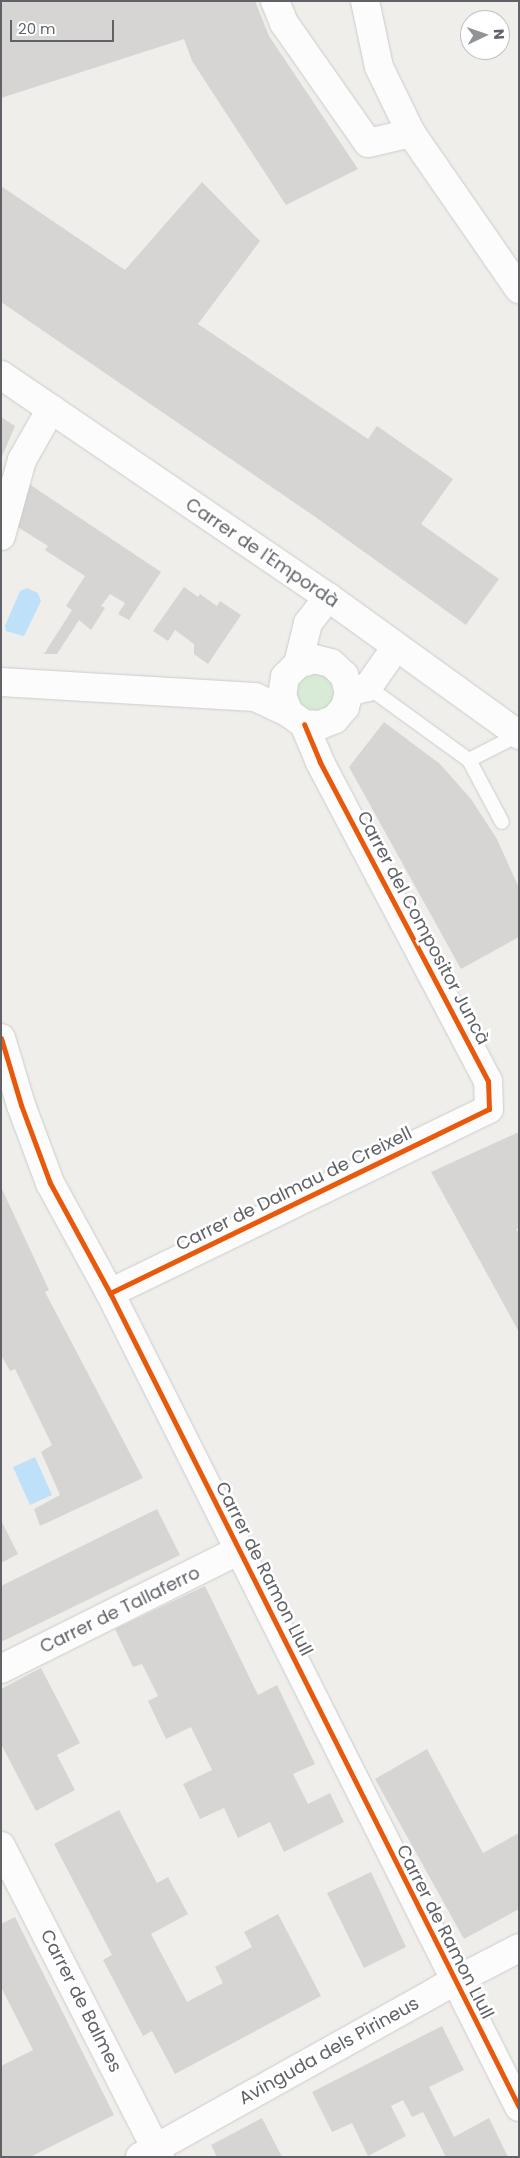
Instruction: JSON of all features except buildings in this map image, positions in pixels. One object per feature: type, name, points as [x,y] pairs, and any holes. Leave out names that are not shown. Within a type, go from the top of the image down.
[{"type":"street","points":[[275,1],[284,24],[368,143],[411,132]]},
{"type":"street","points":[[365,1],[379,67],[411,132],[519,289]]},
{"type":"street","name":"Carrer de l'Empordà","points":[[1,375],[328,597],[518,735]]},
{"type":"street","points":[[1,536],[22,460],[51,409]]},
{"type":"street","points":[[304,721],[282,696],[308,623],[328,597]]},
{"type":"street","points":[[1,682],[255,697],[304,721],[334,719],[396,647]]},
{"type":"street","points":[[255,697],[291,671],[314,659],[331,663],[358,689]]},
{"type":"street","name":"Carrer del Compositor Juncà","points":[[304,721],[320,762],[488,1082],[489,1109]]},
{"type":"street","name":"Carrer de Ramon Llull","points":[[1,1038],[21,1105],[50,1183],[110,1293],[519,2107]]},
{"type":"street","name":"Carrer de Dalmau de Creixell","points":[[110,1293],[489,1109]]},
{"type":"street","name":"Carrer de Tallaferro","points":[[1,1669],[240,1550]]},
{"type":"street","name":"Carrer de Balmes","points":[[1,1846],[144,2123],[152,2154]]},
{"type":"street","name":"Avinguda dels Pirineus","points":[[152,2154],[455,1981],[519,1948]]},
{"type":"lane","points":[[358,689],[469,760],[502,822]]},
{"type":"lane","points":[[469,760],[518,735]]},
{"type":"green space","points":[[315,672],[329,678],[335,692],[329,706],[315,712],[301,706],[295,692],[301,678]]},
{"type":"water","points":[[27,588],[38,593],[41,601],[24,636],[6,631],[5,626],[20,591]]},
{"type":"water","points":[[35,1457],[52,1495],[30,1505],[13,1467]]},
{"type":"cycle path","points":[[110,1293],[489,1109],[488,1081],[320,762],[304,724]]},
{"type":"cycle path","points":[[1,1038],[21,1105],[50,1183],[110,1293],[519,2107]]}]
